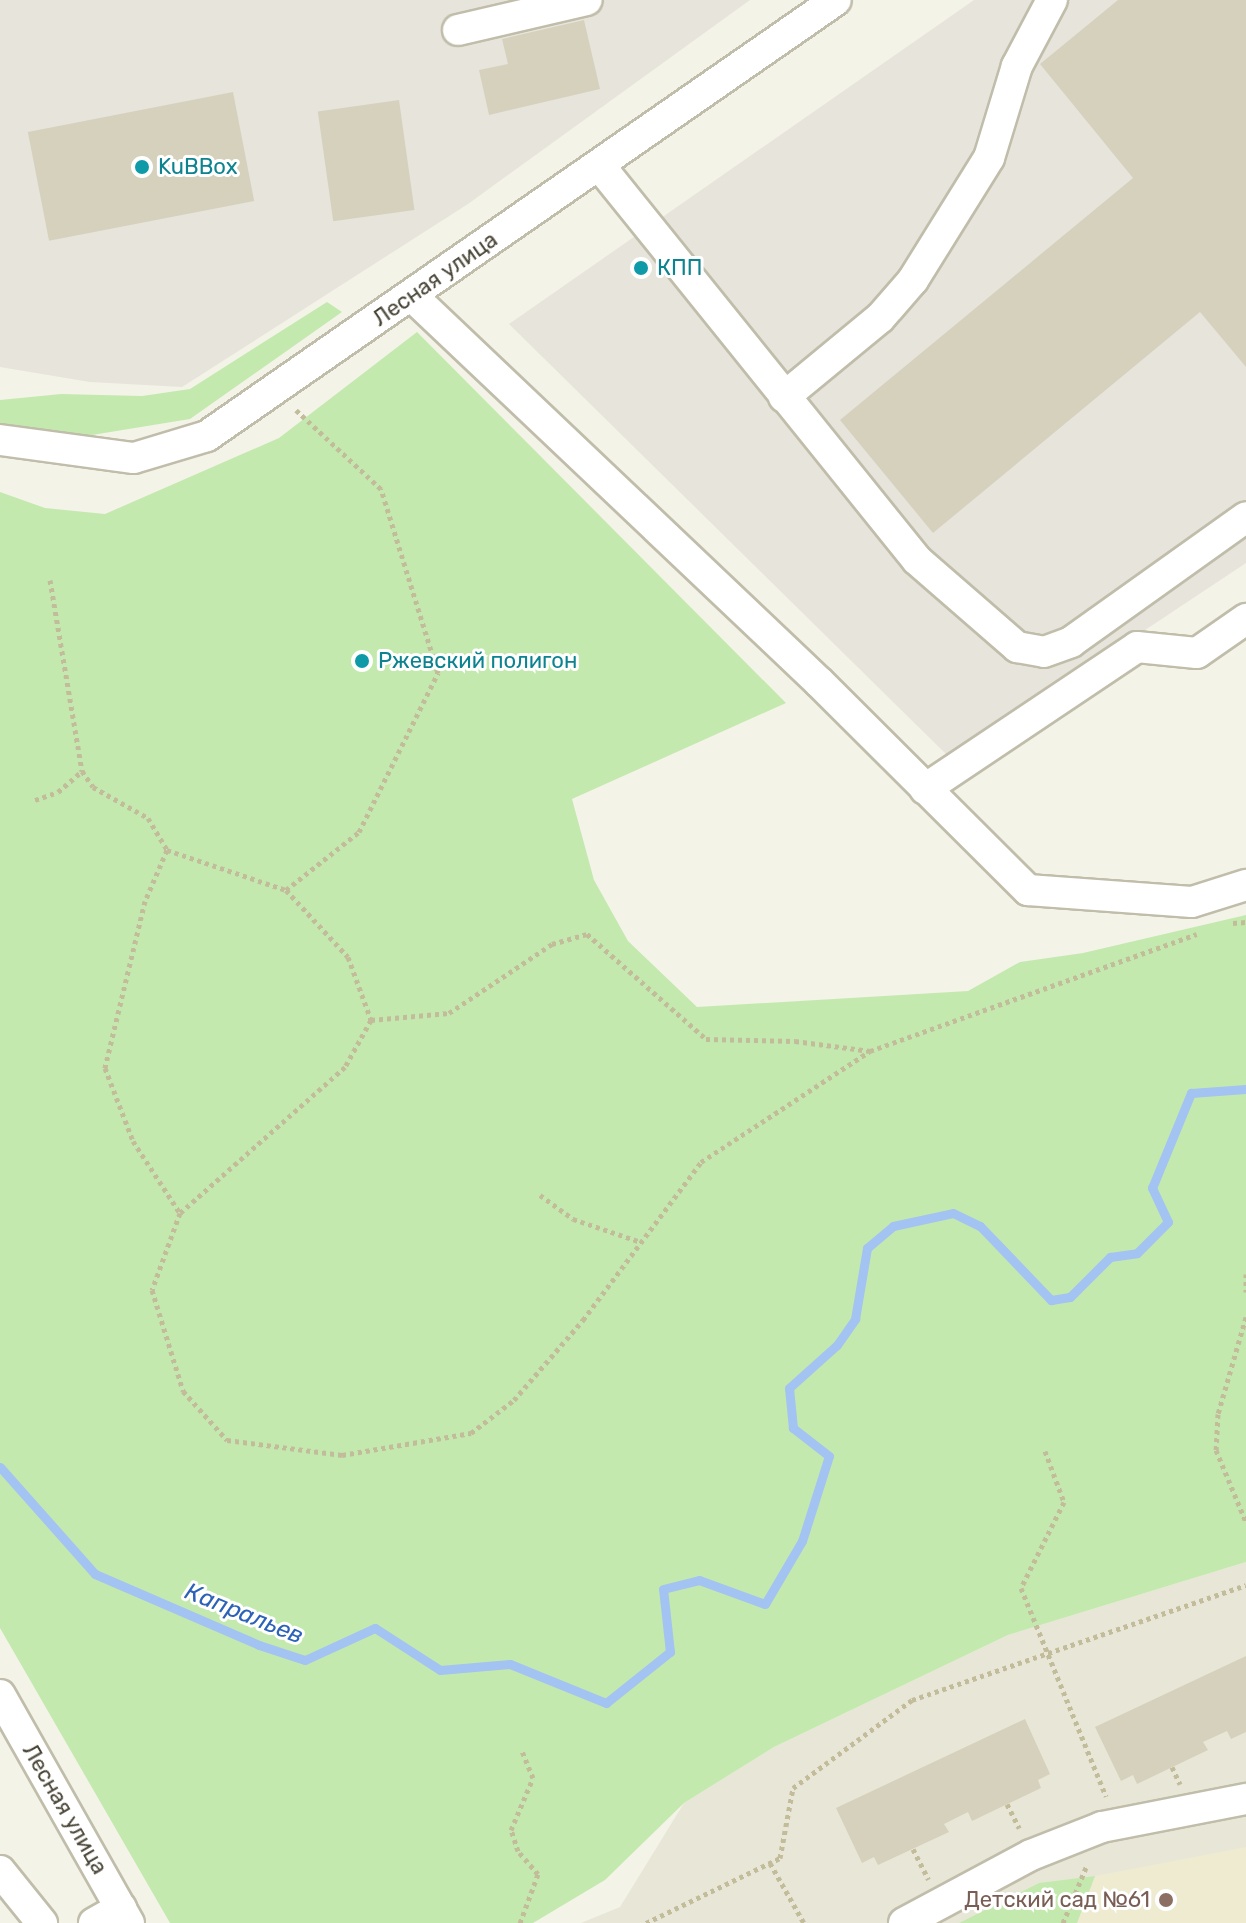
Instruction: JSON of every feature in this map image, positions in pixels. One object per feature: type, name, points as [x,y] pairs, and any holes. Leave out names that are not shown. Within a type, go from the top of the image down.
[{"type":"street","points":[[458,30],[587,0]]},
{"type":"street","name":"Лесная улица","points":[[0,440],[134,458],[207,436],[836,0]]},
{"type":"street","points":[[784,397],[880,318],[913,280],[989,158],[1017,66],[1052,0]]},
{"type":"street","points":[[599,165],[917,560],[1017,647],[1044,652],[1071,642],[1246,517]]},
{"type":"street","points":[[412,296],[819,682],[1028,890],[1192,902],[1246,885]]},
{"type":"street","points":[[925,789],[1137,647],[1197,653],[1246,619]]},
{"type":"street","name":"Лесная улица","points":[[0,1695],[125,1916]]},
{"type":"street","points":[[904,1923],[1031,1855],[1110,1824],[1246,1799]]},
{"type":"street","points":[[0,1871],[42,1923]]},
{"type":"street","points":[[94,1923],[125,1916]]},
{"type":"path","points":[[276,389],[381,489],[438,673],[359,832],[286,890]]},
{"type":"path","points":[[50,580],[82,771],[93,787],[148,818],[167,850],[286,890],[348,957],[371,1020],[345,1067],[180,1213],[152,1290],[183,1391],[227,1440],[342,1455],[471,1433],[514,1400],[583,1320],[638,1241],[701,1162],[870,1051],[1200,933]]},
{"type":"path","points":[[35,800],[58,792],[82,771]]},
{"type":"path","points":[[167,850],[145,901],[105,1068],[133,1141],[180,1213]]},
{"type":"path","points":[[1233,923],[1246,922]]},
{"type":"path","points":[[371,1020],[449,1013],[552,944],[587,934],[706,1039],[795,1041],[870,1051]]},
{"type":"path","points":[[540,1195],[573,1219],[638,1241]]},
{"type":"path","points":[[1246,1274],[1246,1292]]},
{"type":"path","points":[[1246,1317],[1218,1414],[1216,1450],[1246,1522]]},
{"type":"path","points":[[1045,1451],[1064,1502],[1021,1588],[1033,1628],[1047,1651],[1110,1824],[1063,1923]]},
{"type":"path","points":[[646,1923],[780,1858],[793,1788],[912,1700],[1246,1585]]},
{"type":"path","points":[[520,1923],[538,1874],[518,1851],[511,1830],[533,1778],[522,1751]]},
{"type":"path","points":[[770,1863],[804,1923]]},
{"type":"shaded area","points":[[0,0],[750,0],[468,204],[182,387],[90,382],[0,367]]},
{"type":"shaded area","points":[[974,0],[1246,0],[1246,563],[951,759],[509,324]]},
{"type":"shaded area","points":[[1246,1562],[1246,1923],[581,1923],[620,1907],[684,1803],[774,1747],[1008,1635]]},
{"type":"shaded area","name":"Детский сад №61","points":[[1246,1847],[1246,1923],[1077,1923],[1095,1876]]},
{"type":"green space","points":[[327,302],[342,312],[190,419],[0,450],[0,400],[61,394],[142,396],[190,389]]},
{"type":"green space","points":[[417,332],[786,703],[572,799],[594,880],[628,941],[697,1007],[968,991],[1020,962],[1083,953],[1246,915],[1246,1562],[1008,1635],[774,1747],[684,1803],[605,1880],[533,1923],[170,1923],[0,1628],[0,492],[45,508],[105,514],[279,438]]},
{"type":"green space","points":[[1095,1876],[1077,1923],[959,1923],[1039,1883]]},
{"type":"building","points":[[1118,0],[1246,0],[1246,367],[1200,312],[933,533],[840,420],[1133,178],[1040,64]]},
{"type":"building","points":[[584,20],[600,89],[489,115],[479,70],[508,64],[502,39]]},
{"type":"building","name":"KuBBox","points":[[233,92],[254,201],[49,241],[28,132]]},
{"type":"building","points":[[399,100],[414,210],[333,221],[318,111]]},
{"type":"building","name":"КПП","points":[[641,259],[649,268],[639,277],[631,268]]},
{"type":"building","points":[[1246,1656],[1246,1732],[1231,1739],[1227,1731],[1203,1742],[1208,1750],[1137,1784],[1133,1775],[1121,1781],[1095,1727]]},
{"type":"building","points":[[1025,1719],[1050,1774],[1038,1780],[1041,1788],[972,1821],[968,1812],[944,1824],[949,1832],[878,1865],[874,1857],[862,1863],[836,1808]]},
{"type":"waterway","name":"Капральев","points":[[0,1467],[95,1574],[259,1645],[305,1660],[375,1628],[440,1670],[510,1664],[606,1703],[670,1652],[663,1589],[699,1580],[765,1604],[802,1541],[829,1456],[793,1428],[789,1388],[837,1345],[855,1319],[867,1248],[893,1226],[953,1213],[980,1226],[1051,1300],[1070,1297],[1110,1257],[1137,1253],[1168,1222],[1152,1188],[1191,1093],[1246,1089]]},
{"type":"place","name":"KuBBox","points":[[142,167]]},
{"type":"place","name":"КПП","points":[[641,268]]},
{"type":"place","name":"Ржевский полигон","points":[[362,661]]},
{"type":"place","name":"Детский сад №61","points":[[1166,1900]]}]
